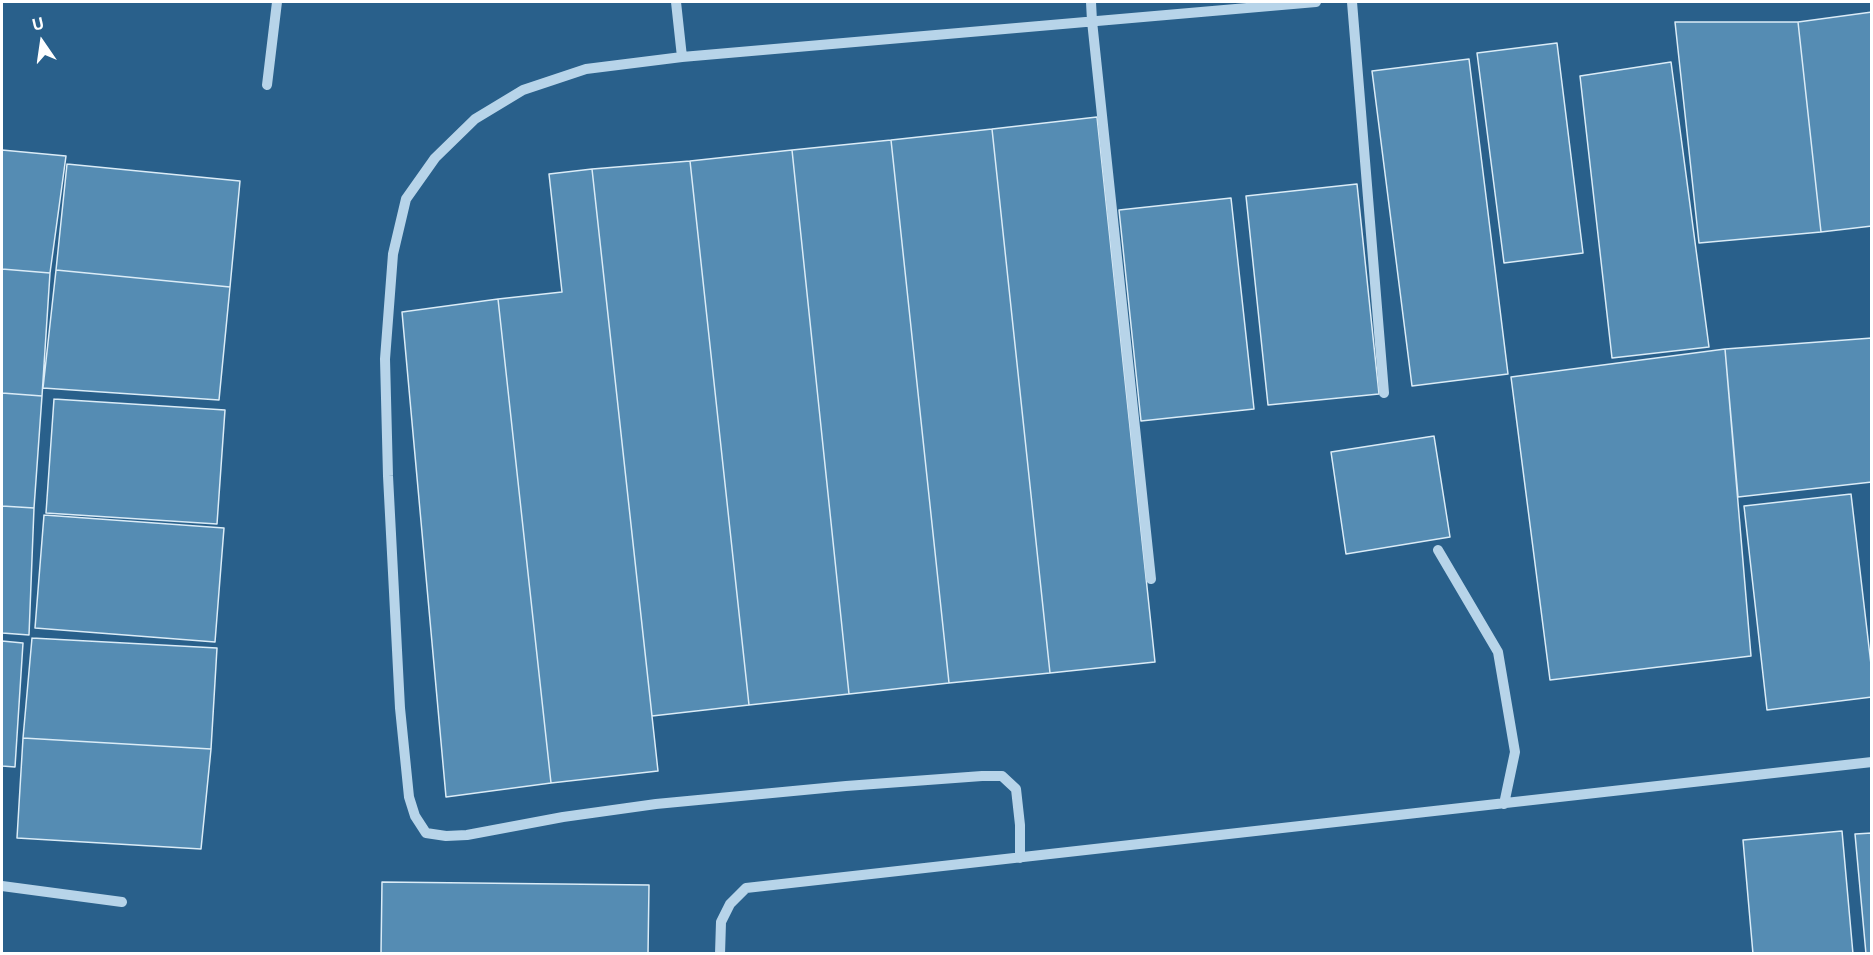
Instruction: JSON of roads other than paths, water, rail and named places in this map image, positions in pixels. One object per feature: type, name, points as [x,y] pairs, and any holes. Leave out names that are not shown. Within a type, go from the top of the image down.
[{"type":"lane","points":[[267,85],[277,2]]},
{"type":"lane","points":[[676,2],[682,57]]},
{"type":"lane","points":[[1091,2],[1151,579]]},
{"type":"lane","points":[[1020,858],[1020,825],[1016,789],[1002,776],[846,786],[656,804],[563,817],[467,835],[446,836],[426,833],[415,816],[409,797],[400,708],[388,476],[385,359],[393,254],[406,199],[435,158],[475,119],[523,90],[586,69],[682,57],[1316,2]]},
{"type":"lane","points":[[1352,2],[1384,393]]},
{"type":"lane","points":[[1438,550],[1498,652],[1515,752],[1504,804]]},
{"type":"lane","points":[[720,954],[722,922],[730,904],[746,888],[1872,762]]},
{"type":"lane","points":[[2,886],[122,902]]}]
